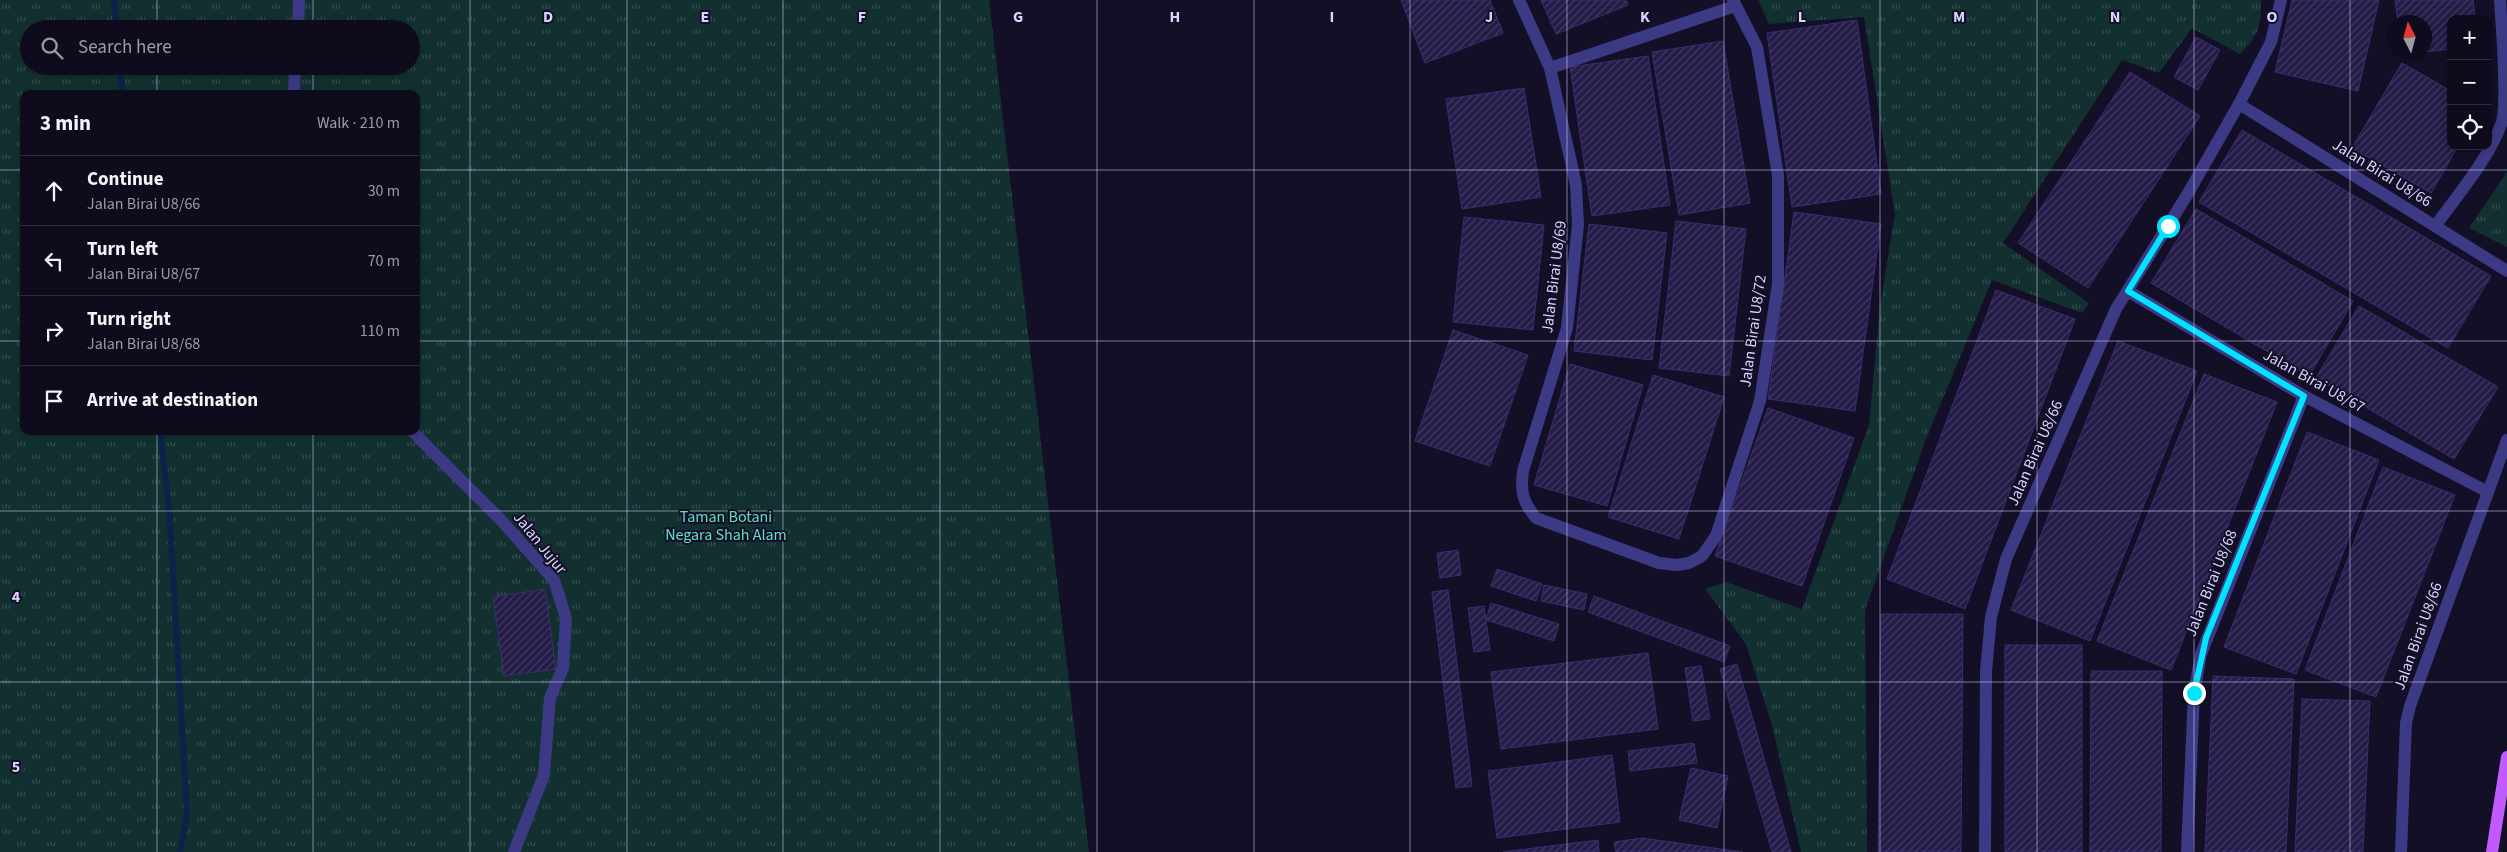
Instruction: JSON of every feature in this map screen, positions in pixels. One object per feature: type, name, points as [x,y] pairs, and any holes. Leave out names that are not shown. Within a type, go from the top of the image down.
[{"type":"main road","points":[[2492,852],[2507,758]]},
{"type":"street","points":[[298,20],[299,0]]},
{"type":"street","name":"Jalan Birai U8/69","points":[[1519,0],[1550,68],[1576,185],[1578,225],[1567,328],[1523,471],[1521,489],[1525,504],[1536,518],[1601,542]]},
{"type":"street","name":"Jalan Birai U8/66","points":[[1985,852],[1986,671],[1991,617],[2006,559],[2116,309],[2187,195],[2239,104],[2271,42],[2281,0]]},
{"type":"street","points":[[2436,225],[2472,174],[2503,120],[2506,88],[2500,0]]},
{"type":"street","points":[[1550,68],[1734,3]]},
{"type":"street","name":"Jalan Birai U8/72","points":[[1601,542],[1670,564],[1689,563],[1702,556],[1716,536],[1760,401],[1778,284],[1778,175],[1757,47],[1734,3]]},
{"type":"street","points":[[294,90],[295,75]]},
{"type":"street","name":"Jalan Birai U8/66","points":[[2239,104],[2507,271]]},
{"type":"street","name":"Jalan Birai U8/67","points":[[2128,291],[2304,396],[2488,492]]},
{"type":"street","name":"Jalan Birai U8/68","points":[[2187,852],[2194,693],[2201,654],[2304,396]]},
{"type":"street","name":"Jalan Jujur","points":[[416,435],[500,519],[554,580],[566,618],[562,668],[550,698],[544,775],[514,852]]},
{"type":"street","name":"Jalan Birai U8/66","points":[[2401,852],[2406,737],[2410,706],[2507,440]]},
{"type":"green space","name":"Taman Botani Negara Shah Alam","points":[[0,0],[989,0],[1089,852],[0,852]]},
{"type":"green space","points":[[1758,0],[2261,0],[2258,30],[2251,42],[2240,54],[2192,28],[2159,73],[2122,60],[2003,243],[2089,303],[2082,313],[1992,280],[1926,439],[1865,610],[1867,852],[1801,852],[1772,725],[1746,644],[1705,589],[1726,582],[1802,609],[1869,425],[1880,306],[1895,214],[1864,17],[1769,24]]},
{"type":"green space","points":[[2507,172],[2507,247],[2469,228]]},
{"type":"building","points":[[1401,0],[1490,0],[1503,33],[1425,63]]},
{"type":"building","points":[[1541,0],[1626,0],[1628,5],[1556,34]]},
{"type":"building","points":[[2292,0],[2379,0],[2358,91],[2275,72]]},
{"type":"building","points":[[2395,0],[2473,0],[2475,15],[2447,15],[2447,49],[2432,51],[2432,15],[2397,15]]},
{"type":"building","points":[[1857,20],[1881,194],[1792,207],[1767,33]]},
{"type":"building","points":[[2196,37],[2220,50],[2198,90],[2174,77]]},
{"type":"building","points":[[1723,41],[1750,203],[1679,215],[1652,52]]},
{"type":"building","points":[[1648,56],[1670,205],[1592,216],[1570,67]]},
{"type":"building","points":[[2402,63],[2447,89],[2447,150],[2456,150],[2431,193],[2352,148]]},
{"type":"building","points":[[2130,72],[2200,116],[2088,288],[2018,243]]},
{"type":"building","points":[[1524,88],[1541,197],[1462,209],[1446,99]]},
{"type":"building","points":[[2242,130],[2491,276],[2448,348],[2199,202]]},
{"type":"building","points":[[2196,209],[2353,301],[2309,376],[2151,283]]},
{"type":"building","points":[[1794,212],[1881,224],[1855,411],[1768,399]]},
{"type":"building","points":[[1464,217],[1544,225],[1533,330],[1453,322]]},
{"type":"building","points":[[1676,221],[1746,229],[1729,376],[1659,368]]},
{"type":"building","points":[[1589,224],[1667,233],[1652,360],[1574,351]]},
{"type":"building","points":[[1996,290],[2075,319],[1965,609],[1887,579]]},
{"type":"building","points":[[2359,306],[2498,387],[2454,459],[2316,378]]},
{"type":"building","points":[[1453,330],[1528,355],[1490,466],[1415,441]]},
{"type":"building","points":[[2118,341],[2197,371],[2090,641],[2011,610]]},
{"type":"building","points":[[1570,364],[1643,385],[1607,506],[1534,485]]},
{"type":"building","points":[[2204,374],[2277,402],[2171,670],[2097,641]]},
{"type":"building","points":[[1653,375],[1724,397],[1679,539],[1608,517]]},
{"type":"building","points":[[1768,408],[1854,438],[1802,586],[1715,556]]},
{"type":"building","points":[[2307,432],[2379,460],[2296,674],[2224,647]]},
{"type":"building","points":[[2383,467],[2455,495],[2376,697],[2305,670]]},
{"type":"building","points":[[1458,550],[1461,575],[1440,578],[1437,553]]},
{"type":"building","points":[[1497,569],[1542,584],[1536,601],[1491,586]]},
{"type":"building","points":[[1544,585],[1587,594],[1584,610],[1541,601]]},
{"type":"building","points":[[545,589],[556,669],[504,676],[493,597]]},
{"type":"building","points":[[1448,590],[1472,786],[1456,788],[1432,592]]},
{"type":"building","points":[[1594,596],[1730,646],[1724,662],[1588,612]]},
{"type":"building","points":[[1491,603],[1559,624],[1554,641],[1486,620]]},
{"type":"building","points":[[1484,606],[1490,650],[1474,652],[1468,608]]},
{"type":"building","points":[[1881,614],[1963,614],[1961,852],[1878,852]]},
{"type":"building","points":[[2005,645],[2082,645],[2082,852],[2005,852]]},
{"type":"building","points":[[1648,653],[1658,729],[1501,749],[1491,672]]},
{"type":"building","points":[[1737,664],[1791,852],[1772,852],[1720,669]]},
{"type":"building","points":[[1701,666],[1710,719],[1693,721],[1685,668]]},
{"type":"building","points":[[2091,671],[2162,671],[2161,852],[2090,852]]},
{"type":"building","points":[[2213,676],[2294,679],[2286,852],[2205,852]]},
{"type":"building","points":[[2302,699],[2370,701],[2363,852],[2295,852]]},
{"type":"building","points":[[1694,743],[1697,763],[1630,771],[1628,751]]},
{"type":"building","points":[[1612,755],[1620,822],[1497,838],[1488,771]]},
{"type":"building","points":[[1691,768],[1728,776],[1717,828],[1679,820]]},
{"type":"building","points":[[1642,838],[1742,852],[1616,852],[1614,842]]},
{"type":"building","points":[[1598,840],[1599,852],[1503,852]]},
{"type":"waterway","points":[[114,0],[116,20]]},
{"type":"waterway","points":[[121,75],[122,90]]},
{"type":"waterway","points":[[160,435],[169,506],[187,813],[180,852]]},
{"type":"route","points":[[2168,226],[2128,291],[2304,396],[2206,638],[2194,693]]}]
